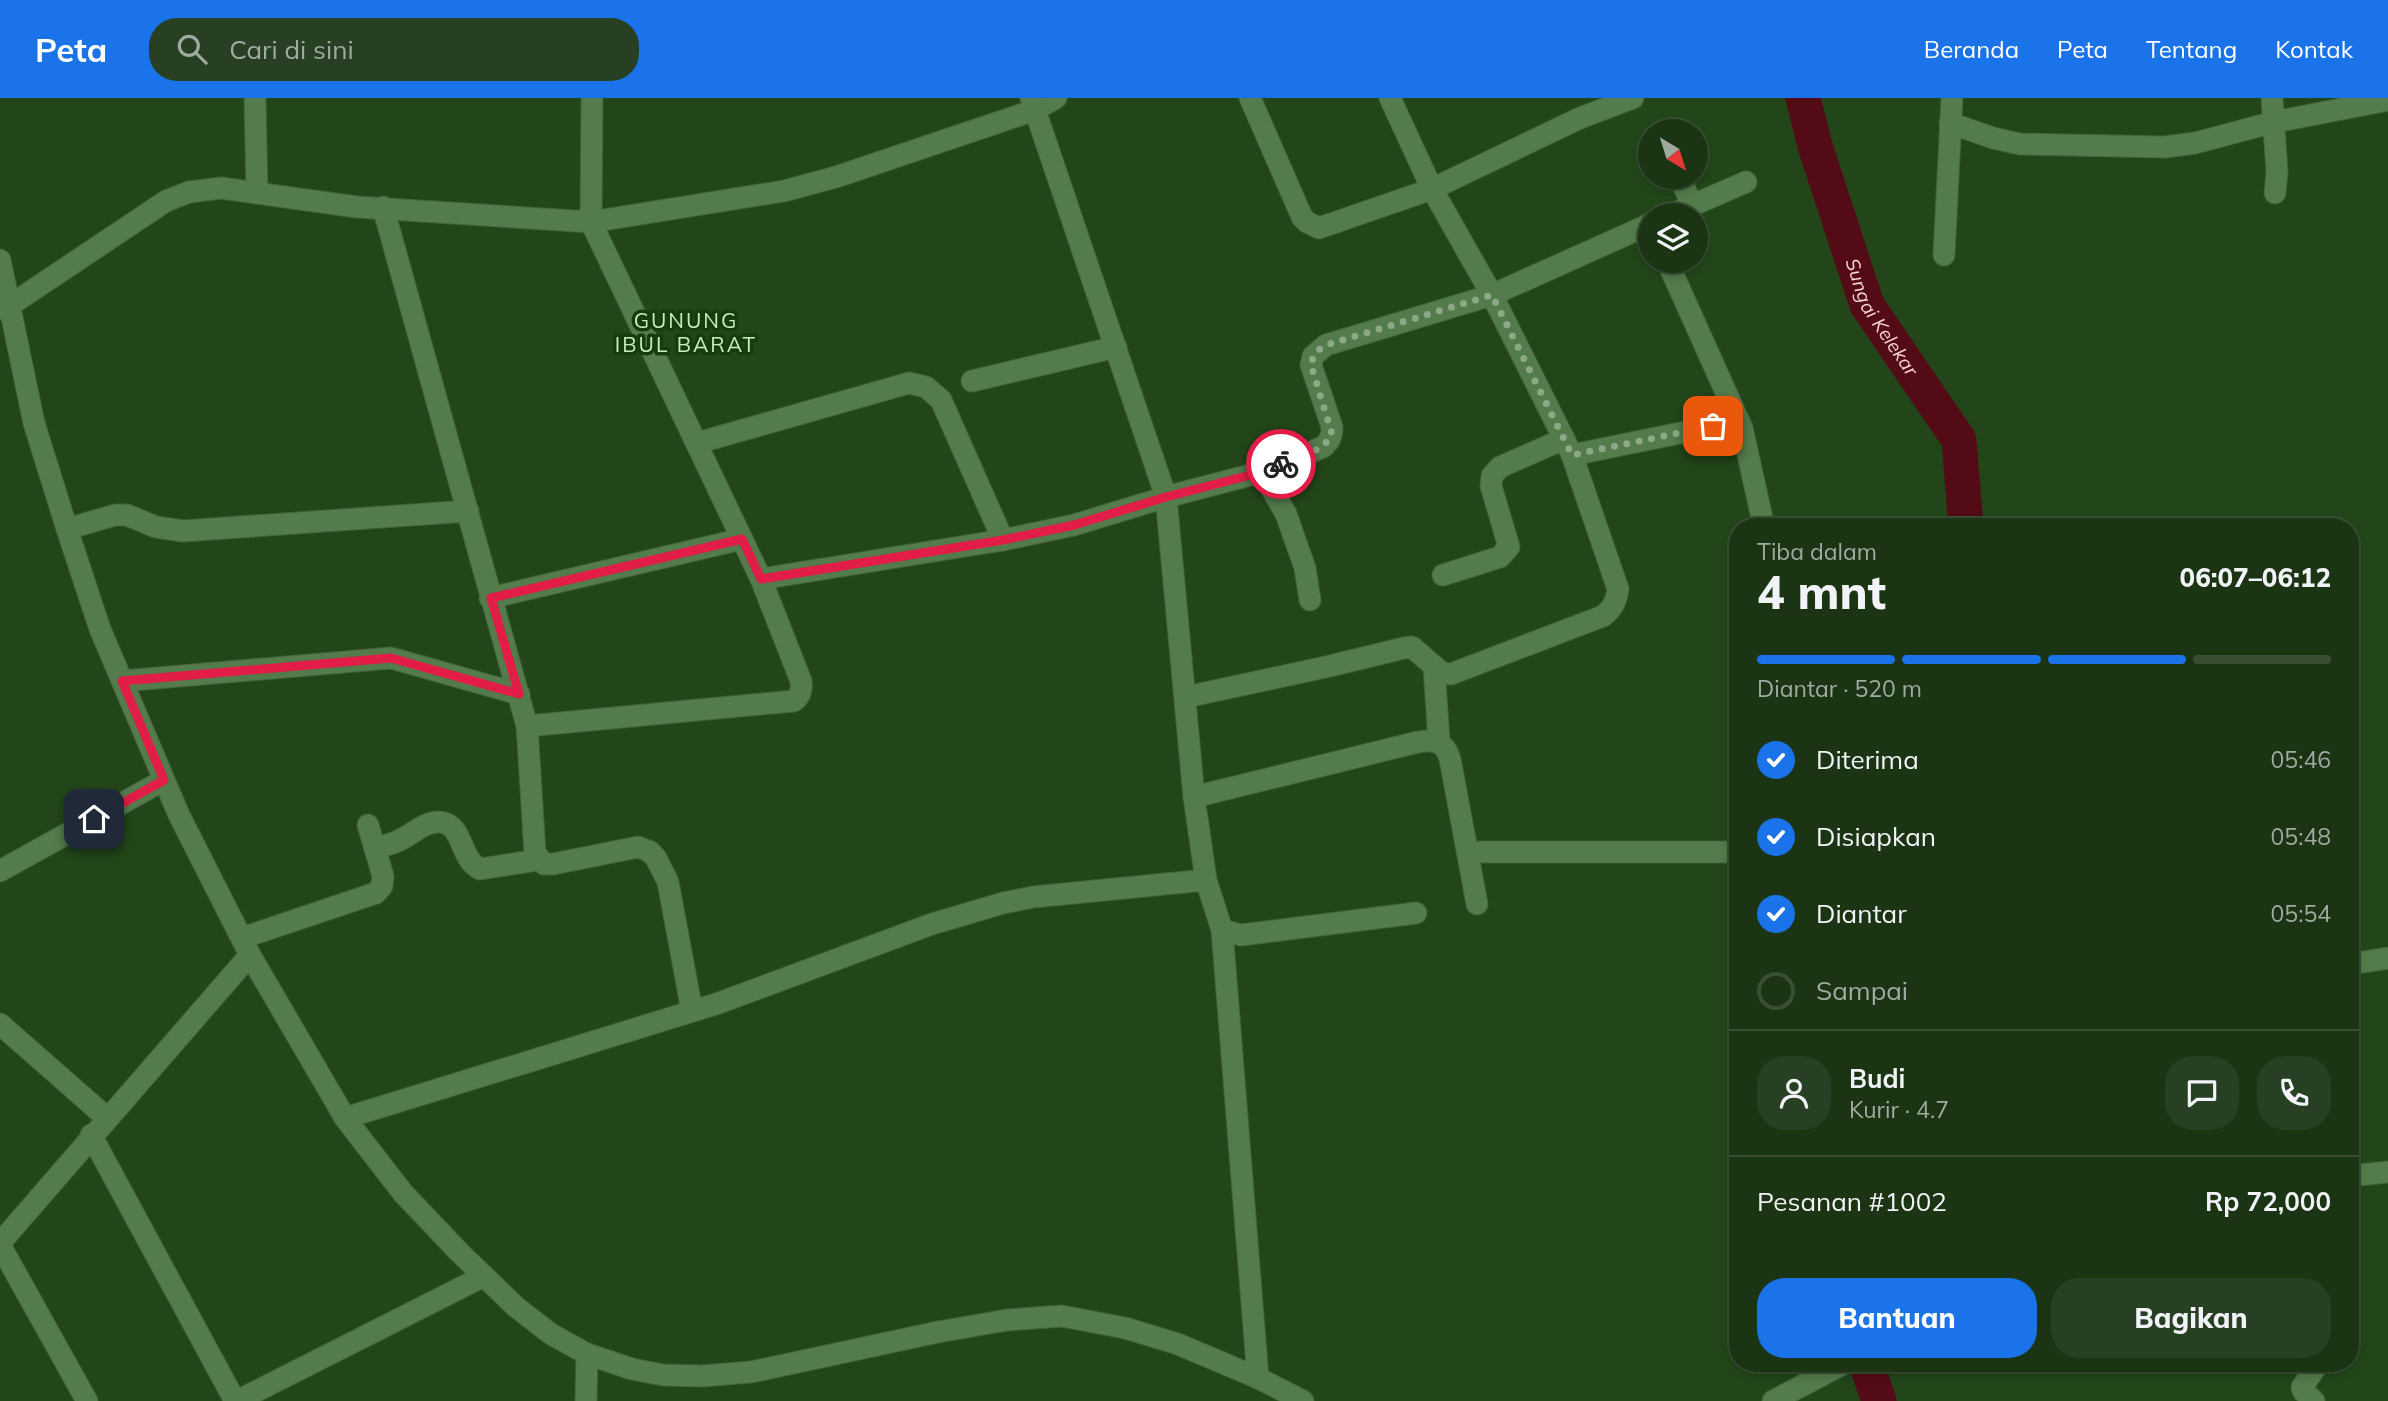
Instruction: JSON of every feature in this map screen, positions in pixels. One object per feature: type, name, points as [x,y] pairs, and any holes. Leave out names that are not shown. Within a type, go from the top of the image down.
[{"type":"street","points":[[255,98],[257,193]]},
{"type":"street","points":[[527,726],[794,701],[802,689],[761,579],[591,222],[592,98]]},
{"type":"street","points":[[5,307],[166,201],[190,192],[221,188],[357,206],[591,222],[784,191],[836,177],[1033,104],[1056,98]]},
{"type":"street","points":[[1250,98],[1302,217],[1313,226],[1325,226],[1432,189],[1580,118],[1633,98]]},
{"type":"street","points":[[1186,697],[1412,647],[1442,673],[1451,674],[1603,616],[1617,599],[1618,589],[1568,447],[1492,295],[1432,189],[1390,98]]},
{"type":"street","points":[[1944,255],[1952,98]]},
{"type":"street","points":[[2272,98],[2277,172],[2275,193]]},
{"type":"street","points":[[1950,123],[2020,144],[2165,147],[2195,143],[2274,122],[2388,100]]},
{"type":"street","points":[[1033,104],[1166,497],[1194,797],[1206,880],[1222,930],[1258,1378]]},
{"type":"street","points":[[1700,203],[1746,182]]},
{"type":"street","points":[[383,207],[527,726],[538,860],[544,864],[553,864],[638,847],[649,850],[656,858],[667,882],[692,1011]]},
{"type":"street","points":[[761,579],[1003,540],[1074,525],[1262,472],[1329,442],[1332,434],[1311,365],[1318,350],[1326,345],[1492,295],[1638,229]]},
{"type":"street","points":[[0,260],[5,307],[34,422],[67,529],[100,629],[179,815],[246,946],[345,1118],[403,1193],[516,1307],[551,1334],[587,1354],[632,1369],[663,1375],[727,1374],[763,1369],[938,1332],[1007,1320],[1062,1316],[1125,1328],[1178,1344],[1258,1378],[1303,1401]]},
{"type":"street","points":[[1672,273],[1739,421],[1763,518]]},
{"type":"street","points":[[972,381],[1116,347]]},
{"type":"street","points":[[697,443],[909,383],[926,387],[941,400],[1003,540]]},
{"type":"street","points":[[1443,575],[1500,557],[1509,547],[1492,486],[1492,476],[1500,467],[1568,447],[1739,421]]},
{"type":"street","points":[[1262,472],[1286,514],[1305,568],[1310,600]]},
{"type":"street","points":[[67,529],[115,515],[127,515],[156,527],[183,531],[468,511]]},
{"type":"street","points":[[491,598],[742,539]]},
{"type":"street","points":[[122,681],[391,658],[519,694]]},
{"type":"street","points":[[1434,667],[1438,741]]},
{"type":"street","points":[[1194,797],[1418,741],[1438,741],[1445,746],[1450,759],[1477,904]]},
{"type":"street","points":[[0,871],[164,780]]},
{"type":"street","points":[[374,849],[438,822],[455,829],[465,855],[472,865],[480,869],[538,860]]},
{"type":"street","points":[[88,1401],[0,1244],[107,1118],[246,946],[376,892],[382,886],[383,876],[368,825]]},
{"type":"street","points":[[1469,852],[1729,852]]},
{"type":"street","points":[[345,1118],[692,1011],[932,924],[1003,903],[1033,897],[1206,880]]},
{"type":"street","points":[[1222,930],[1241,935],[1416,913]]},
{"type":"street","points":[[2359,963],[2388,958]]},
{"type":"street","points":[[0,1024],[107,1118]]},
{"type":"street","points":[[91,1135],[236,1401],[484,1276]]},
{"type":"street","points":[[2359,1175],[2388,1172]]},
{"type":"street","points":[[586,1401],[587,1354]]},
{"type":"street","points":[[1773,1401],[1828,1372]]},
{"type":"street","points":[[2313,1372],[2302,1387],[2314,1401]]},
{"type":"waterway","name":"Sungai Kelekar","points":[[1803,98],[1815,146],[1867,305],[1959,440],[1965,518]]},
{"type":"waterway","name":"Sungai Kelekar","points":[[1869,1372],[1879,1401]]},
{"type":"way so far","points":[[1281,464],[1323,446],[1329,442],[1332,434],[1311,365],[1318,350],[1326,345],[1492,295],[1572,455],[1713,426]]},
{"type":"district","name":"GUNUNG IBUL BARAT","points":[[686,332]]},
{"type":"route","points":[[94,819],[164,780],[122,681],[391,658],[519,694],[491,598],[742,539],[761,579],[1003,540],[1074,525],[1262,472],[1281,464]]}]
